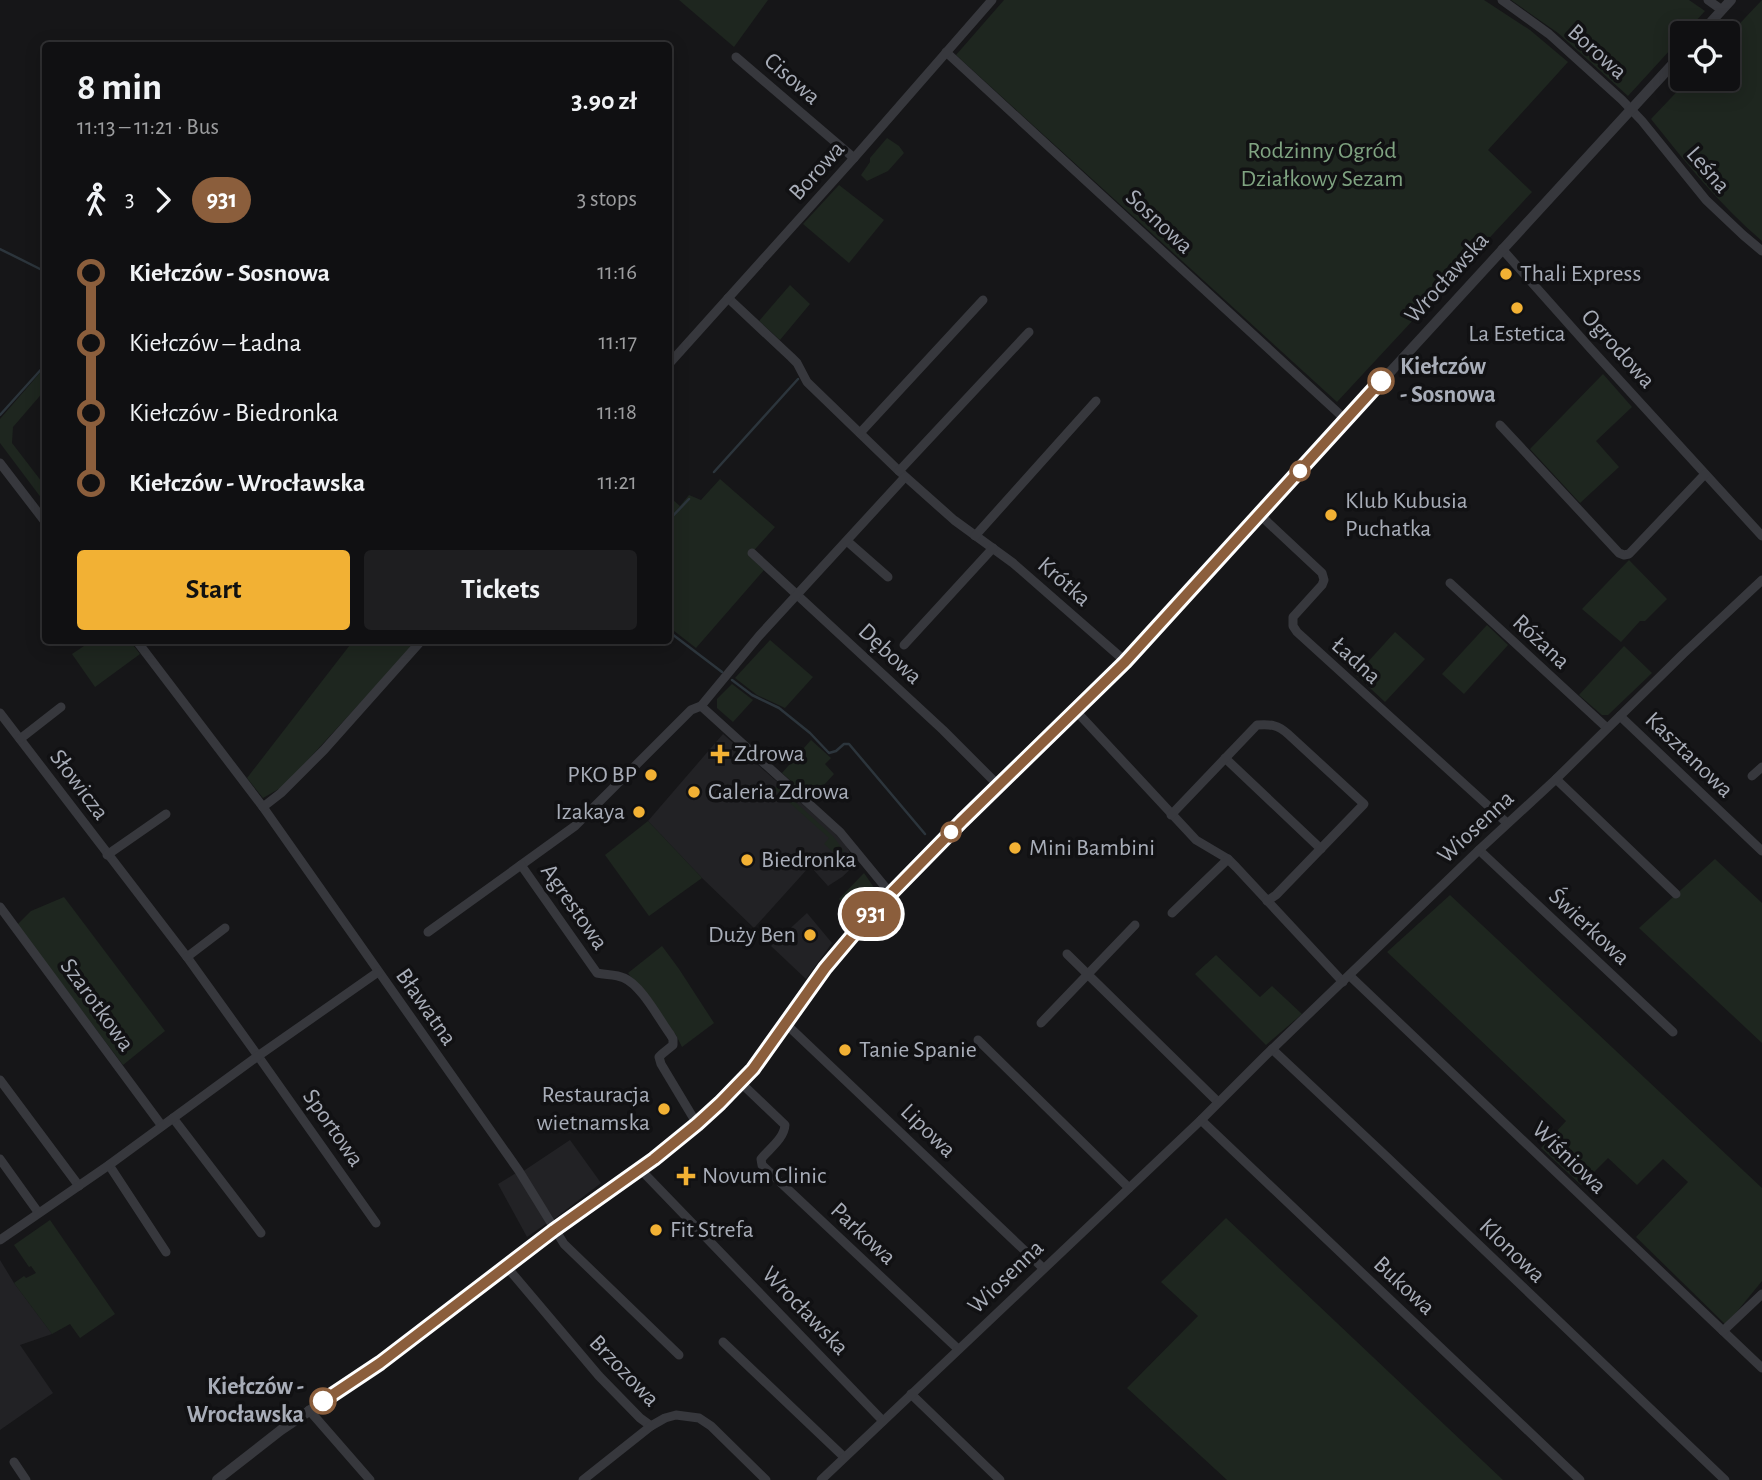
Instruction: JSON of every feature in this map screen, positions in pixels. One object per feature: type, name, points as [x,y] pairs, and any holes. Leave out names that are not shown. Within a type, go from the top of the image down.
[{"type":"street","name":"Borowa","points":[[672,361],[992,0]]},
{"type":"street","name":"Borowa","points":[[1502,0],[1549,34],[1631,110]]},
{"type":"street","points":[[1708,0],[1722,10]]},
{"type":"street","points":[[1712,21],[1731,0]]},
{"type":"street","name":"Sosnowa","points":[[946,52],[1346,420]]},
{"type":"street","name":"Cisowa","points":[[736,57],[854,158]]},
{"type":"street","name":"Wrocławska","points":[[217,1480],[309,1410],[380,1363],[697,1124],[763,1056],[830,961],[856,930],[998,785],[1125,662],[1670,67]]},
{"type":"street","name":"Leśna","points":[[1631,110],[1706,200],[1762,251]]},
{"type":"street","name":"Ogrodowa","points":[[1502,249],[1762,536]]},
{"type":"street","name":"Krótka","points":[[728,298],[792,357],[807,382],[902,474],[1051,596],[1125,662]]},
{"type":"street","points":[[860,433],[983,300]]},
{"type":"street","points":[[797,594],[848,541],[902,474],[1029,332]]},
{"type":"street","points":[[975,536],[1096,401]]},
{"type":"street","points":[[1500,425],[1619,553],[1624,555],[1629,554],[1705,474]]},
{"type":"street","points":[[0,463],[42,518]]},
{"type":"street","name":"Ładna","points":[[1259,515],[1322,573],[1322,585],[1293,617],[1293,626],[1297,632],[1507,823]]},
{"type":"street","points":[[848,541],[888,577]]},
{"type":"street","points":[[904,645],[993,548]]},
{"type":"street","name":"Dębowa","points":[[752,553],[943,730],[998,785]]},
{"type":"street","name":"Wiosenna","points":[[821,1480],[1201,1120],[1507,823],[1556,779],[1682,654],[1762,580]]},
{"type":"street","name":"Różana","points":[[1450,583],[1607,728]]},
{"type":"street","name":"Agrestowa","points":[[428,932],[575,826],[691,710],[701,706],[797,594]]},
{"type":"street","name":"Bławatna","points":[[139,644],[263,807],[519,1171],[554,1230]]},
{"type":"street","points":[[263,807],[324,750],[418,644]]},
{"type":"street","points":[[701,706],[841,832],[891,894]]},
{"type":"street","name":"Słowicza","points":[[20,739],[61,708]]},
{"type":"street","name":"Wiśniowa","points":[[1076,711],[1196,840],[1228,859],[1346,979],[1762,1367]]},
{"type":"street","name":"Słowicza","points":[[0,713],[187,957],[258,1056]]},
{"type":"street","name":"Kasztanowa","points":[[1620,716],[1762,851]]},
{"type":"street","points":[[1171,815],[1257,725],[1280,727],[1364,804],[1276,895],[1267,901]]},
{"type":"street","points":[[1225,758],[1321,849]]},
{"type":"street","points":[[1752,776],[1762,767]]},
{"type":"street","points":[[1556,779],[1676,894]]},
{"type":"street","name":"Słowicza","points":[[107,855],[166,814]]},
{"type":"street","name":"Świerkowa","points":[[1479,850],[1673,1032]]},
{"type":"street","points":[[1172,913],[1228,859]]},
{"type":"street","name":"Agrestowa","points":[[521,864],[597,973],[625,978],[631,982],[670,1034],[673,1045],[659,1057],[661,1064],[697,1124]]},
{"type":"street","name":"Szarotkowa","points":[[0,907],[162,1126]]},
{"type":"street","points":[[1041,1023],[1135,925]]},
{"type":"street","points":[[187,957],[225,928]]},
{"type":"street","points":[[1067,954],[1218,1102]]},
{"type":"street","points":[[0,1240],[379,972]]},
{"type":"street","name":"Lipowa","points":[[785,1023],[1044,1268]]},
{"type":"street","points":[[978,1040],[1129,1188]]},
{"type":"street","name":"Klonowa","points":[[1272,1049],[1725,1480]]},
{"type":"street","name":"Sportowa","points":[[258,1056],[376,1223]]},
{"type":"street","points":[[0,1080],[79,1186]]},
{"type":"street","name":"Parkowa","points":[[740,1082],[785,1125],[782,1135],[761,1159],[762,1165],[958,1349]]},
{"type":"street","points":[[173,1118],[261,1233]]},
{"type":"street","name":"Bukowa","points":[[1201,1120],[1580,1480]]},
{"type":"street","points":[[0,1159],[38,1212]]},
{"type":"street","points":[[109,1164],[166,1252]]},
{"type":"street","name":"Wrocławska","points":[[640,1169],[883,1421]]},
{"type":"street","points":[[554,1230],[564,1244],[679,1354]]},
{"type":"street","name":"Brzozowa","points":[[506,1266],[599,1377],[640,1418],[650,1426],[676,1415],[699,1418],[711,1426],[766,1480]]},
{"type":"street","points":[[1723,1331],[1762,1294]]},
{"type":"street","points":[[723,1342],[844,1457]]},
{"type":"street","points":[[911,1394],[1000,1480]]},
{"type":"street","points":[[309,1410],[370,1480]]},
{"type":"street","points":[[585,1479],[650,1426]]},
{"type":"street","points":[[14,1462],[26,1480]]},
{"type":"shaded area","points":[[723,734],[834,832],[847,847],[856,864],[828,886],[810,866],[754,928],[648,821]]},
{"type":"shaded area","points":[[807,913],[832,943],[806,979],[771,946]]},
{"type":"shaded area","points":[[570,1140],[601,1183],[554,1219],[522,1172]]},
{"type":"shaded area","points":[[516,1173],[550,1221],[527,1237],[498,1184]]},
{"type":"shaded area","points":[[0,1260],[52,1334],[20,1345],[53,1393],[0,1430]]},
{"type":"green space","points":[[679,0],[768,0],[734,47]]},
{"type":"green space","name":"Rodzinny Ogród Działkowy Sezam","points":[[1004,0],[1484,0],[1530,30],[1568,62],[1488,150],[1532,192],[1337,402],[956,55]]},
{"type":"green space","points":[[1511,0],[1689,0],[1705,11],[1696,21],[1670,21],[1670,50],[1628,96],[1558,33]]},
{"type":"green space","points":[[1762,0],[1762,241],[1717,198],[1651,119],[1678,91],[1740,91],[1740,23]]},
{"type":"green space","points":[[887,138],[904,153],[888,171],[867,181],[861,175],[870,158]]},
{"type":"green space","points":[[839,185],[884,220],[849,263],[803,224]]},
{"type":"green space","points":[[790,285],[810,304],[780,340],[759,321]]},
{"type":"green space","points":[[42,370],[42,393],[13,427],[12,443],[42,482],[42,499],[0,443],[0,419]]},
{"type":"green space","points":[[1603,374],[1632,407],[1596,441],[1619,467],[1580,503],[1530,449]]},
{"type":"green space","points":[[720,479],[775,527],[749,556],[764,570],[696,648],[672,629],[672,499],[680,506],[689,495],[701,500]]},
{"type":"green space","points":[[1629,560],[1667,599],[1645,621],[1640,621],[1621,642],[1582,609]]},
{"type":"green space","points":[[1487,625],[1508,645],[1464,694],[1442,674]]},
{"type":"green space","points":[[1395,632],[1425,659],[1385,702],[1356,675]]},
{"type":"green space","points":[[770,640],[813,677],[785,708],[757,695],[735,678]]},
{"type":"green space","points":[[87,644],[132,644],[140,654],[95,687],[72,654]]},
{"type":"green space","points":[[351,644],[414,644],[284,786],[263,798],[247,778]]},
{"type":"green space","points":[[1624,646],[1652,673],[1608,715],[1602,715],[1579,695]]},
{"type":"green space","points":[[732,684],[753,700],[733,722],[717,708],[717,699]]},
{"type":"green space","points":[[811,740],[831,758],[825,764],[834,774],[811,799],[782,773]]},
{"type":"green space","points":[[779,787],[833,836],[844,851],[840,858],[824,844],[829,838],[773,788]]},
{"type":"green space","points":[[648,821],[702,878],[649,916],[605,855]]},
{"type":"green space","points":[[1715,859],[1762,903],[1762,1043],[1639,928]]},
{"type":"green space","points":[[864,873],[877,892],[876,898],[856,920],[839,899]]},
{"type":"green space","points":[[1450,895],[1762,1188],[1762,1281],[1726,1325],[1636,1237],[1688,1182],[1663,1159],[1637,1185],[1608,1158],[1581,1185],[1541,1148],[1566,1121],[1387,952]]},
{"type":"green space","points":[[64,897],[165,1031],[123,1065],[17,925],[31,911]]},
{"type":"green space","points":[[662,946],[714,1023],[682,1047],[676,1035],[628,973]]},
{"type":"green space","points":[[1216,955],[1260,997],[1272,986],[1302,1014],[1266,1045],[1195,974]]},
{"type":"green space","points":[[1226,1218],[1503,1480],[1227,1480],[1127,1388],[1198,1316],[1161,1282]]},
{"type":"green space","points":[[50,1220],[115,1314],[80,1338],[70,1324],[52,1334],[14,1283],[24,1276],[26,1278],[36,1273],[14,1245]]},
{"type":"waterway","points":[[0,249],[42,270]]},
{"type":"waterway","points":[[0,415],[42,368]]},
{"type":"waterway","points":[[714,472],[798,379]]},
{"type":"waterway","points":[[672,517],[689,499]]},
{"type":"waterway","points":[[672,634],[722,672]]},
{"type":"waterway","points":[[732,680],[752,695],[779,708],[810,733],[829,753],[849,744],[925,834]]},
{"type":"bus line","name":"931","points":[[323,1401],[380,1363],[554,1230],[654,1159],[720,1103],[753,1069],[825,968],[868,917],[1125,662],[1381,381]]},
{"type":"place","name":"Thali Express","points":[[1506,274]]},
{"type":"place","name":"La Estetica","points":[[1517,308]]},
{"type":"place","name":"Kiełczów - Sosnowa","points":[[1381,381]]},
{"type":"place","name":"Klub Kubusia Puchatka","points":[[1331,515]]},
{"type":"place","name":"Zdrowa","points":[[720,754]]},
{"type":"place","name":"PKO BP","points":[[651,775]]},
{"type":"place","name":"Galeria Zdrowa","points":[[694,792]]},
{"type":"place","name":"Izakaya","points":[[639,812]]},
{"type":"place","name":"Mini Bambini","points":[[1015,848]]},
{"type":"place","name":"Biedronka","points":[[747,860]]},
{"type":"place","name":"Duży Ben","points":[[810,935]]},
{"type":"place","name":"Tanie Spanie","points":[[845,1050]]},
{"type":"place","name":"Restauracja wietnamska","points":[[664,1109]]},
{"type":"place","name":"Novum Clinic","points":[[686,1176]]},
{"type":"place","name":"Fit Strefa","points":[[656,1230]]},
{"type":"place","name":"Kiełczów - Wrocławska","points":[[323,1401]]}]
